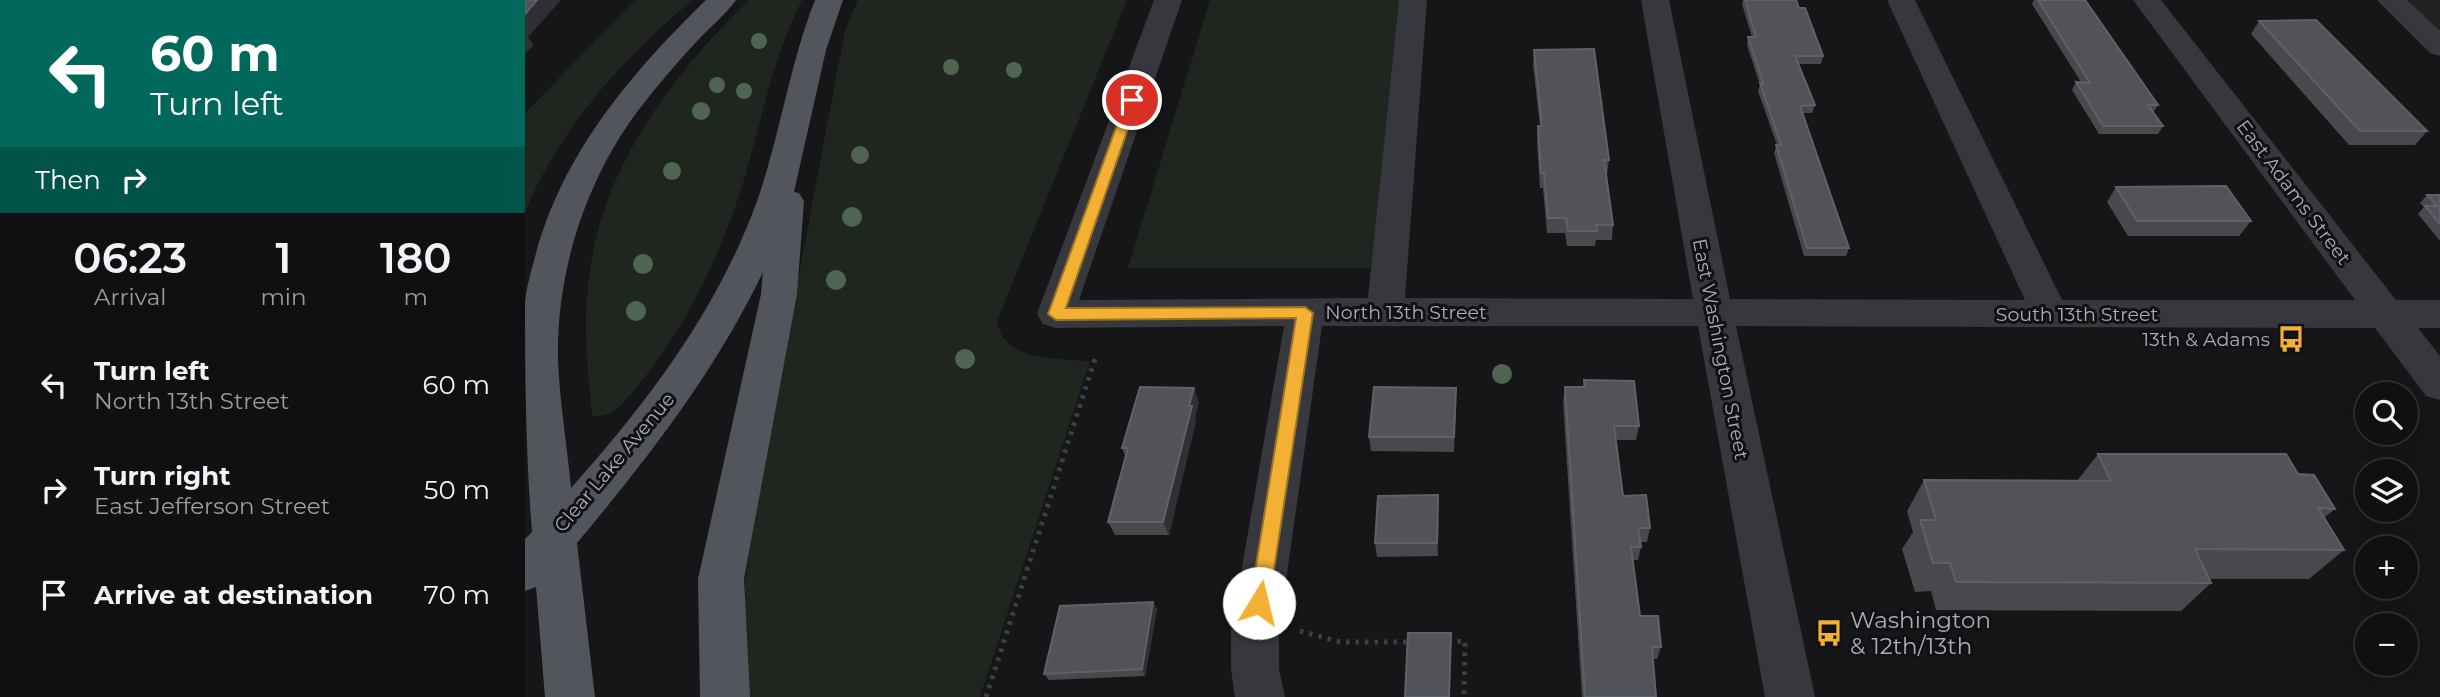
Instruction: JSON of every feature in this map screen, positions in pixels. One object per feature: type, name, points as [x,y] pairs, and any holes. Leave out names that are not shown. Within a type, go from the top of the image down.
[{"type":"main road","name":"Clear Lake Avenue","points":[[540,554],[539,358],[547,284],[559,235],[580,182],[599,146],[627,104],[661,61],[722,0]]},
{"type":"main road","name":"Clear Lake Avenue","points":[[540,554],[650,424],[701,349],[744,276],[773,204],[812,43],[829,0]]},
{"type":"main road","points":[[725,697],[722,579],[779,294],[794,118]]},
{"type":"main road","points":[[540,554],[570,697]]},
{"type":"street","name":"North 13th Street","points":[[1168,0],[1056,314],[1714,313]]},
{"type":"street","points":[[1385,312],[1413,0]]},
{"type":"street","name":"East Washington Street","points":[[1655,0],[1790,697]]},
{"type":"street","points":[[1901,0],[2050,313]]},
{"type":"street","name":"East Adams Street","points":[[2147,0],[2440,384]]},
{"type":"street","points":[[2391,0],[2440,47]]},
{"type":"street","points":[[1260,697],[1255,669],[1255,630],[1305,313]]},
{"type":"street","name":"South 13th Street","points":[[1714,313],[2440,314]]},
{"type":"path","points":[[986,697],[1095,359]]},
{"type":"path","points":[[1300,631],[1341,642],[1424,642]]},
{"type":"path","points":[[1437,642],[1465,641],[1464,697]]},
{"type":"shaded area","points":[[635,0],[693,0],[642,45],[596,96],[556,151],[525,212],[525,113]]},
{"type":"shaded area","points":[[749,0],[802,0],[775,67],[743,183],[724,237],[699,292],[652,368],[611,413],[592,415],[586,319],[588,287],[595,245],[606,205],[642,130],[666,95],[691,62]]},
{"type":"shaded area","points":[[858,0],[1127,0],[997,321],[1001,334],[1009,344],[1020,351],[1048,358],[1090,361],[980,697],[750,697],[744,650],[745,582],[762,472],[837,72],[846,28]]},
{"type":"shaded area","points":[[1210,0],[1407,0],[1372,268],[1128,268]]},
{"type":"shaded area","points":[[2398,0],[2440,0],[2440,39]]},
{"type":"building","points":[[525,0],[537,0],[525,14]]},
{"type":"building","points":[[1745,0],[1796,0],[1799,8],[1805,8],[1823,56],[1795,56],[1815,105],[1800,106],[1849,248],[1807,248],[1776,145],[1781,145],[1748,37],[1756,37]]},
{"type":"building","points":[[2038,0],[2085,0],[2158,105],[2148,105],[2163,126],[2103,126],[2076,82],[2090,83]]},
{"type":"building","points":[[2316,20],[2427,131],[2360,131],[2259,21]]},
{"type":"building","points":[[1594,49],[1609,160],[1604,160],[1613,225],[1596,225],[1597,231],[1568,231],[1566,218],[1548,218],[1544,173],[1541,173],[1538,126],[1542,126],[1534,50]]},
{"type":"building","points":[[2226,186],[2251,221],[2137,221],[2116,187]]},
{"type":"building","points":[[2427,195],[2440,195],[2440,224],[2425,206],[2437,206]]},
{"type":"building","points":[[1584,380],[1634,381],[1639,426],[1614,426],[1623,496],[1646,495],[1650,528],[1638,528],[1641,547],[1631,547],[1640,616],[1658,616],[1661,647],[1652,647],[1656,697],[1585,697],[1565,387],[1585,387]]},
{"type":"building","points":[[1140,387],[1194,388],[1189,406],[1192,406],[1163,522],[1108,522],[1128,448],[1122,448]]},
{"type":"building","points":[[1374,387],[1456,388],[1454,437],[1369,437]]},
{"type":"building","points":[[2098,454],[2286,454],[2298,474],[2314,475],[2335,509],[2318,508],[2344,550],[2195,549],[2211,583],[1956,582],[1950,563],[1933,563],[1920,520],[1936,520],[1924,480],[2111,481]]},
{"type":"building","points":[[1438,495],[1437,543],[1375,543],[1378,496]]},
{"type":"building","points":[[1153,602],[1142,669],[1044,674],[1060,606]]},
{"type":"building","points":[[1408,633],[1451,633],[1449,697],[1405,697]]},
{"type":"place","name":"13th & Adams","points":[[2291,339]]},
{"type":"place","name":"Washington & 12th/13th","points":[[1829,633]]},
{"type":"route","points":[[1132,100],[1056,314],[1305,313],[1259,603]]}]
